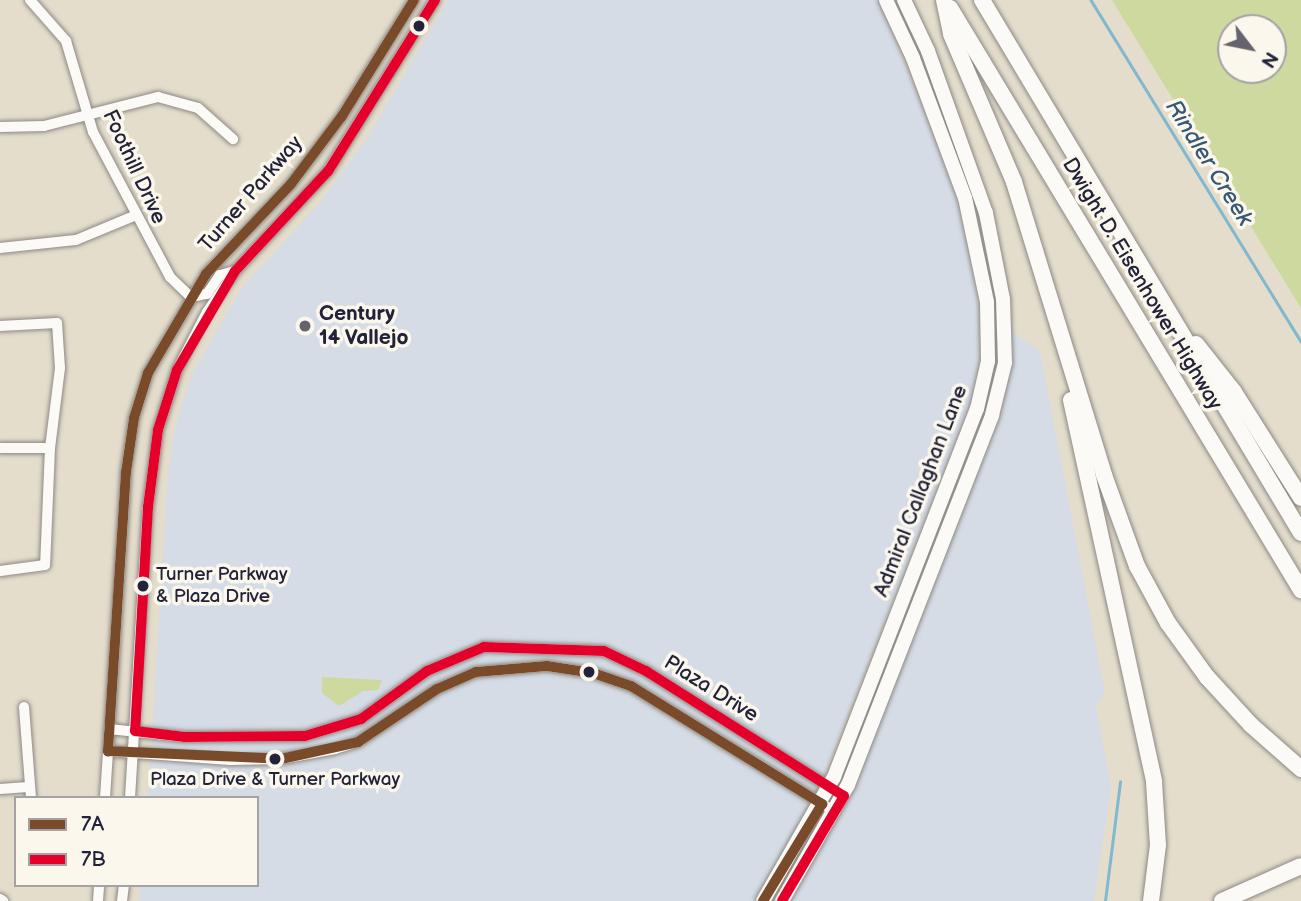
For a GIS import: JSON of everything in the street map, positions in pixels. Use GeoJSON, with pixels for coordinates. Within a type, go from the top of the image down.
{"type":"FeatureCollection","features":[{"type":"Feature","properties":{"kind":"highway"},"geometry":{"type":"LineString","coordinates":[[945,0],[951,34],[1014,182],[1110,494],[1147,585],[1181,642],[1220,693],[1301,769]]}},
{"type":"Feature","properties":{"kind":"highway","name":"Dwight D. Eisenhower Highway"},"geometry":{"type":"LineString","coordinates":[[945,0],[1301,590]]}},
{"type":"Feature","properties":{"kind":"highway","name":"Dwight D. Eisenhower Highway"},"geometry":{"type":"LineString","coordinates":[[982,0],[1301,533]]}},
{"type":"Feature","properties":{"kind":"highway"},"geometry":{"type":"LineString","coordinates":[[1052,308],[1154,782],[1158,845],[1151,901]]}},
{"type":"Feature","properties":{"kind":"highway"},"geometry":{"type":"LineString","coordinates":[[1176,322],[1234,392],[1301,498]]}},
{"type":"Feature","properties":{"kind":"highway"},"geometry":{"type":"LineString","coordinates":[[1222,901],[1301,866]]}},
{"type":"Feature","properties":{"kind":"main road","name":"Admiral Callaghan Lane"},"geometry":{"type":"LineString","coordinates":[[763,901],[830,787],[976,410],[990,346],[987,302],[965,198],[913,58],[886,0]]}},
{"type":"Feature","properties":{"kind":"main road","name":"Admiral Callaghan Lane"},"geometry":{"type":"LineString","coordinates":[[782,901],[844,796],[992,415],[1006,347],[1002,290],[981,193],[904,0]]}},
{"type":"Feature","properties":{"kind":"street","name":"Foothill Drive"},"geometry":{"type":"LineString","coordinates":[[30,0],[66,41],[87,114],[134,216],[166,272],[191,297]]}},
{"type":"Feature","properties":{"kind":"street","name":"Turner Parkway"},"geometry":{"type":"LineString","coordinates":[[105,796],[120,548],[134,418],[148,373],[191,297],[236,238],[291,184],[342,116],[414,0]]}},
{"type":"Feature","properties":{"kind":"street","name":"Turner Parkway"},"geometry":{"type":"LineString","coordinates":[[130,796],[148,507],[158,430],[191,338],[235,271],[328,171],[435,0]]}},
{"type":"Feature","properties":{"kind":"street"},"geometry":{"type":"LineString","coordinates":[[0,127],[44,126],[137,100],[170,99],[198,108],[233,139]]}},
{"type":"Feature","properties":{"kind":"street"},"geometry":{"type":"LineString","coordinates":[[0,248],[76,240],[134,216]]}},
{"type":"Feature","properties":{"kind":"street"},"geometry":{"type":"LineString","coordinates":[[191,297],[207,295],[220,275],[235,271]]}},
{"type":"Feature","properties":{"kind":"street"},"geometry":{"type":"LineString","coordinates":[[0,326],[57,323],[60,368],[50,449],[45,565],[0,571]]}},
{"type":"Feature","properties":{"kind":"street"},"geometry":{"type":"LineString","coordinates":[[0,448],[50,449]]}},
{"type":"Feature","properties":{"kind":"street","name":"Plaza Drive"},"geometry":{"type":"LineString","coordinates":[[109,729],[185,737],[305,736],[360,719],[427,671],[484,647],[604,651],[646,671],[844,796]]}},
{"type":"Feature","properties":{"kind":"street","name":"Plaza Drive"},"geometry":{"type":"LineString","coordinates":[[108,751],[281,759],[335,749],[358,742],[437,689],[476,671],[547,666],[631,686],[835,812]]}},
{"type":"Feature","properties":{"kind":"street"},"geometry":{"type":"LineString","coordinates":[[0,789],[30,793],[24,707]]}},
{"type":"Feature","properties":{"kind":"shaded area"},"geometry":{"type":"Polygon","coordinates":[[[448,0],[879,0],[960,200],[981,302],[983,360],[971,407],[814,800],[754,901],[139,901],[140,887],[259,887],[259,796],[148,796],[168,475],[175,427],[191,376],[243,286],[318,205],[366,140],[448,0]]]}},
{"type":"Feature","properties":{"kind":"shaded area"},"geometry":{"type":"Polygon","coordinates":[[[1009,330],[1040,351],[1105,693],[1096,706],[1111,787],[1094,901],[784,901],[843,805],[998,402],[1009,330]]]}},
{"type":"Feature","properties":{"kind":"green space"},"geometry":{"type":"Polygon","coordinates":[[[1112,0],[1301,0],[1301,308],[1112,0]]]}},
{"type":"Feature","properties":{"kind":"green space"},"geometry":{"type":"Polygon","coordinates":[[[322,677],[382,680],[378,690],[363,691],[339,706],[322,693],[322,677]]]}},
{"type":"Feature","properties":{"kind":"waterway","name":"Rindler Creek"},"geometry":{"type":"LineString","coordinates":[[1091,0],[1301,342]]}},
{"type":"Feature","properties":{"kind":"waterway","name":"Rindler Creek"},"geometry":{"type":"LineString","coordinates":[[1105,901],[1120,782]]}},
{"type":"Feature","properties":{"kind":"transit line","name":"7A"},"geometry":{"type":"LineString","coordinates":[[414,0],[342,116],[291,184],[206,274],[148,373],[134,418],[126,472],[108,751],[281,759],[358,742],[437,689],[476,672],[547,666],[593,673],[631,686],[822,804],[763,901]]}},
{"type":"Feature","properties":{"kind":"transit line","name":"7B"},"geometry":{"type":"LineString","coordinates":[[435,0],[328,171],[235,271],[177,370],[158,430],[148,507],[135,731],[185,737],[305,736],[361,719],[427,671],[484,647],[604,651],[646,671],[844,796],[782,901]]}},
{"type":"Feature","properties":{"kind":"place","name":"Century 14 Vallejo"},"geometry":{"type":"Point","coordinates":[305,326]}},
{"type":"Feature","properties":{"kind":"place","name":"Turner Parkway & Plaza Drive"},"geometry":{"type":"Point","coordinates":[143,586]}},
{"type":"Feature","properties":{"kind":"place","name":"Plaza Drive & Turner Parkway"},"geometry":{"type":"Point","coordinates":[275,759]}}]}
